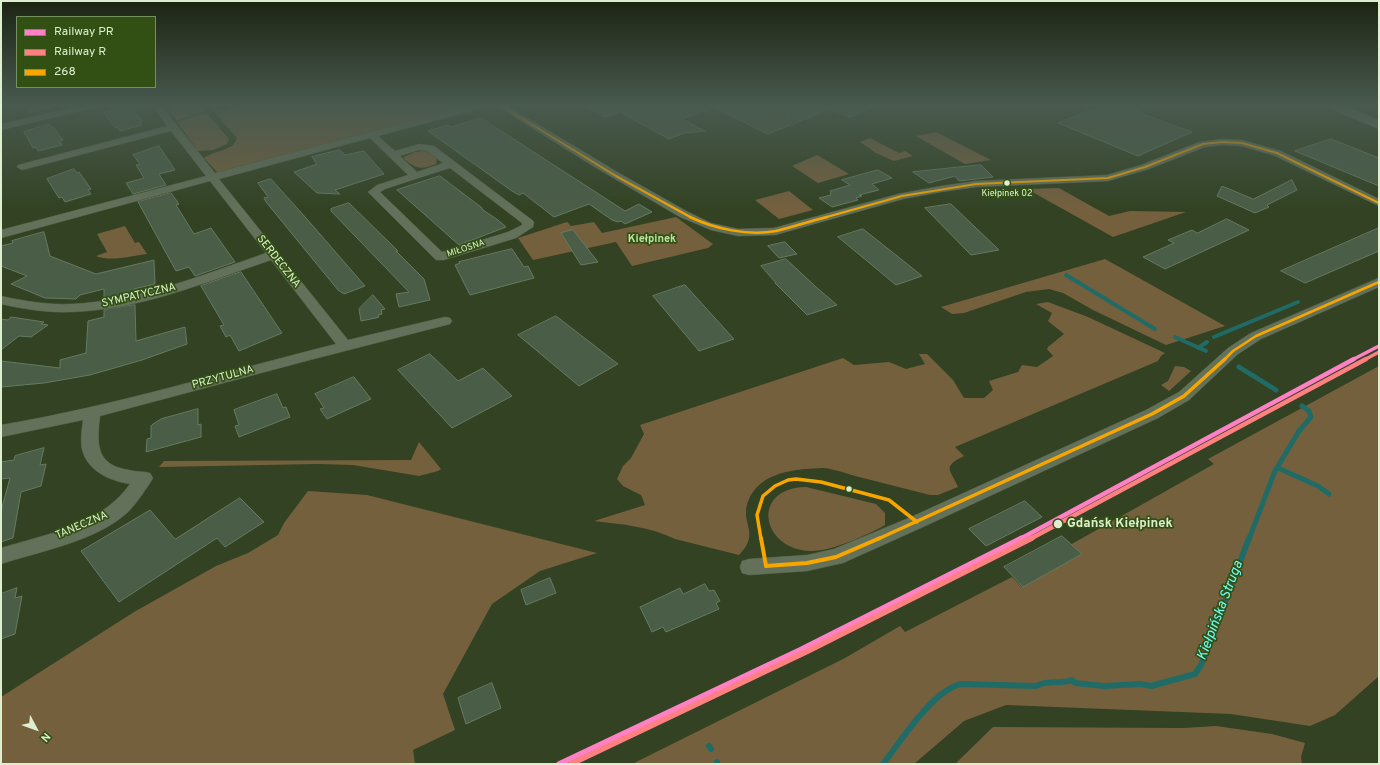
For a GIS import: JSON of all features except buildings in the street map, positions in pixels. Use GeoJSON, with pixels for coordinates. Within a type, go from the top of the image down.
{"type":"FeatureCollection","features":[{"type":"Feature","properties":{"kind":"street"},"geometry":{"type":"LineString","coordinates":[[22,166],[121,141]]}},
{"type":"Feature","properties":{"kind":"street"},"geometry":{"type":"LineString","coordinates":[[184,141],[212,178]]}},
{"type":"Feature","properties":{"kind":"street"},"geometry":{"type":"LineString","coordinates":[[1,234],[351,141]]}},
{"type":"Feature","properties":{"kind":"street"},"geometry":{"type":"LineString","coordinates":[[378,141],[415,176]]}},
{"type":"Feature","properties":{"kind":"street"},"geometry":{"type":"LineString","coordinates":[[559,141],[652,197],[706,225],[735,232],[759,233],[775,231],[902,196],[941,189],[976,184],[1108,178],[1145,168],[1203,144],[1222,142],[1242,143],[1277,153],[1379,203]]}},
{"type":"Feature","properties":{"kind":"street","name":"MIŁOSNA"},"geometry":{"type":"LineString","coordinates":[[392,155],[419,147],[427,147],[451,164],[528,222],[526,227],[517,233],[440,258],[373,192],[380,187],[451,164]]}},
{"type":"Feature","properties":{"kind":"street","name":"SERDECZNA"},"geometry":{"type":"LineString","coordinates":[[212,178],[345,346]]}},
{"type":"Feature","properties":{"kind":"street","name":"SYMPATYCZNA"},"geometry":{"type":"LineString","coordinates":[[1,300],[19,305],[54,308],[98,306],[163,292],[273,255]]}},
{"type":"Feature","properties":{"kind":"street"},"geometry":{"type":"LineString","coordinates":[[758,567],[807,562],[836,557],[917,522],[1152,414],[1184,396],[1233,351],[1256,336],[1379,282]]}},
{"type":"Feature","properties":{"kind":"street","name":"PRZYTULNA"},"geometry":{"type":"LineString","coordinates":[[1,431],[92,414],[345,346],[445,321]]}},
{"type":"Feature","properties":{"kind":"street","name":"TANECZNA"},"geometry":{"type":"LineString","coordinates":[[1,556],[68,534],[104,519],[120,509],[144,478],[125,476],[100,466],[90,449],[92,414]]}},
{"type":"Feature","properties":{"kind":"shaded area"},"geometry":{"type":"Polygon","coordinates":[[[191,141],[228,141],[227,144],[213,150],[198,151],[191,141]]]}},
{"type":"Feature","properties":{"kind":"shaded area"},"geometry":{"type":"Polygon","coordinates":[[[236,141],[339,141],[219,173],[204,158],[232,146],[236,141]]]}},
{"type":"Feature","properties":{"kind":"shaded area"},"geometry":{"type":"Polygon","coordinates":[[[875,141],[899,153],[905,151],[913,156],[894,161],[876,153],[860,142],[875,141]]]}},
{"type":"Feature","properties":{"kind":"shaded area"},"geometry":{"type":"Polygon","coordinates":[[[924,141],[953,141],[991,160],[965,164],[924,141]]]}},
{"type":"Feature","properties":{"kind":"shaded area"},"geometry":{"type":"Polygon","coordinates":[[[415,152],[428,152],[437,159],[436,164],[419,168],[415,167],[404,159],[404,157],[415,152]]]}},
{"type":"Feature","properties":{"kind":"shaded area"},"geometry":{"type":"Polygon","coordinates":[[[817,155],[849,174],[818,183],[792,166],[817,155]]]}},
{"type":"Feature","properties":{"kind":"shaded area"},"geometry":{"type":"Polygon","coordinates":[[[1059,188],[1109,216],[1130,211],[1186,212],[1113,237],[1027,189],[1059,188]]]}},
{"type":"Feature","properties":{"kind":"shaded area"},"geometry":{"type":"Polygon","coordinates":[[[789,191],[813,210],[779,219],[755,200],[789,191]]]}},
{"type":"Feature","properties":{"kind":"shaded area"},"geometry":{"type":"Polygon","coordinates":[[[676,217],[713,244],[708,248],[632,266],[616,242],[533,260],[518,238],[567,222],[571,226],[594,222],[602,233],[676,217]]]}},
{"type":"Feature","properties":{"kind":"shaded area"},"geometry":{"type":"Polygon","coordinates":[[[125,226],[135,243],[139,242],[147,254],[114,259],[96,256],[107,252],[97,234],[125,226]]]}},
{"type":"Feature","properties":{"kind":"shaded area"},"geometry":{"type":"Polygon","coordinates":[[[1105,259],[1225,326],[1166,345],[1093,310],[1063,293],[1049,289],[1026,292],[964,313],[952,314],[941,307],[1105,259]]]}},
{"type":"Feature","properties":{"kind":"shaded area"},"geometry":{"type":"Polygon","coordinates":[[[1048,302],[1088,317],[1165,353],[1158,361],[955,447],[964,456],[952,463],[950,466],[951,473],[958,487],[938,495],[930,495],[836,470],[823,468],[788,471],[772,476],[753,491],[749,499],[746,507],[746,515],[749,540],[746,547],[739,555],[675,539],[646,529],[594,521],[645,505],[641,495],[623,486],[617,479],[623,466],[631,458],[644,434],[640,425],[843,358],[854,365],[889,362],[906,369],[925,364],[919,354],[927,354],[953,380],[964,398],[984,398],[993,390],[989,381],[1018,372],[1022,365],[1037,367],[1053,356],[1047,349],[1048,347],[1064,334],[1048,321],[1052,313],[1036,304],[1048,302]]]}},
{"type":"Feature","properties":{"kind":"shaded area"},"geometry":{"type":"Polygon","coordinates":[[[1175,366],[1184,367],[1191,371],[1169,391],[1161,385],[1168,381],[1175,366]]]}},
{"type":"Feature","properties":{"kind":"shaded area"},"geometry":{"type":"Polygon","coordinates":[[[1379,366],[1379,676],[1335,715],[1310,726],[1231,714],[1006,705],[964,721],[914,764],[632,764],[845,658],[900,626],[905,632],[1012,577],[1022,587],[1080,555],[1070,545],[1214,464],[1208,459],[1379,366]]]}},
{"type":"Feature","properties":{"kind":"shaded area"},"geometry":{"type":"Polygon","coordinates":[[[419,442],[441,469],[419,476],[353,465],[317,464],[159,467],[164,461],[411,460],[419,442]]]}},
{"type":"Feature","properties":{"kind":"shaded area"},"geometry":{"type":"Polygon","coordinates":[[[806,487],[876,504],[885,513],[885,525],[859,538],[828,549],[810,551],[793,548],[781,540],[772,530],[769,519],[770,507],[776,497],[788,490],[806,487]]]}},
{"type":"Feature","properties":{"kind":"shaded area"},"geometry":{"type":"Polygon","coordinates":[[[308,491],[367,495],[597,553],[540,571],[492,604],[443,694],[455,730],[413,750],[415,764],[1,764],[1,697],[134,612],[216,566],[248,553],[278,535],[284,523],[308,491]]]}},
{"type":"Feature","properties":{"kind":"shaded area"},"geometry":{"type":"Polygon","coordinates":[[[1216,726],[1272,734],[1305,743],[1301,757],[1302,764],[955,764],[993,727],[1184,728],[1216,726]]]}},
{"type":"Feature","properties":{"kind":"waterway"},"geometry":{"type":"LineString","coordinates":[[1066,275],[1155,329]]}},
{"type":"Feature","properties":{"kind":"waterway"},"geometry":{"type":"LineString","coordinates":[[1214,337],[1298,302]]}},
{"type":"Feature","properties":{"kind":"waterway"},"geometry":{"type":"LineString","coordinates":[[1175,337],[1199,348]]}},
{"type":"Feature","properties":{"kind":"waterway"},"geometry":{"type":"LineString","coordinates":[[1199,348],[1207,342]]}},
{"type":"Feature","properties":{"kind":"waterway"},"geometry":{"type":"LineString","coordinates":[[1199,348],[1206,351]]}},
{"type":"Feature","properties":{"kind":"waterway"},"geometry":{"type":"LineString","coordinates":[[1239,367],[1276,390]]}},
{"type":"Feature","properties":{"kind":"waterway","name":"Kiełpińska Struga"},"geometry":{"type":"LineString","coordinates":[[1249,539],[1275,471],[1299,431],[1311,417],[1309,411],[1302,406]]}},
{"type":"Feature","properties":{"kind":"waterway"},"geometry":{"type":"LineString","coordinates":[[1278,468],[1318,486],[1329,494]]}},
{"type":"Feature","properties":{"kind":"waterway","name":"Kiełpińska Struga"},"geometry":{"type":"LineString","coordinates":[[883,764],[908,730],[929,706],[950,688],[961,684],[1036,686],[1045,683],[1072,680],[1075,683],[1104,686],[1141,684],[1151,686],[1195,674],[1201,665],[1249,538]]}},
{"type":"Feature","properties":{"kind":"rail line","name":"PR"},"geometry":{"type":"LineString","coordinates":[[559,764],[922,590],[1041,528],[1294,390],[1379,346]]}},
{"type":"Feature","properties":{"kind":"rail line","name":"R"},"geometry":{"type":"LineString","coordinates":[[571,764],[808,651],[984,563],[1084,511],[1294,396],[1379,352]]}},
{"type":"Feature","properties":{"kind":"transit line","name":"268"},"geometry":{"type":"LineString","coordinates":[[558,141],[616,176],[684,214],[707,225],[738,232],[775,231],[902,196],[941,189],[976,184],[1108,178],[1145,167],[1203,144],[1222,142],[1242,143],[1277,153],[1379,203]]}},
{"type":"Feature","properties":{"kind":"transit line","name":"268"},"geometry":{"type":"LineString","coordinates":[[766,566],[807,563],[836,557],[917,522],[1152,414],[1184,396],[1233,351],[1256,336],[1379,282]]}},
{"type":"Feature","properties":{"kind":"transit line","name":"268"},"geometry":{"type":"LineString","coordinates":[[766,566],[757,515],[763,496],[775,486],[788,480],[796,479],[821,482],[889,500],[917,522]]}},
{"type":"Feature","properties":{"kind":"place","name":"Kiełpinek 02"},"geometry":{"type":"Point","coordinates":[1007,183]}},
{"type":"Feature","properties":{"kind":"place","name":"Gdańsk Kiełpinek"},"geometry":{"type":"Point","coordinates":[1058,524]}},
{"type":"Feature","properties":{"kind":"district","name":"Kiełpinek"},"geometry":{"type":"Point","coordinates":[652,240]}}]}
